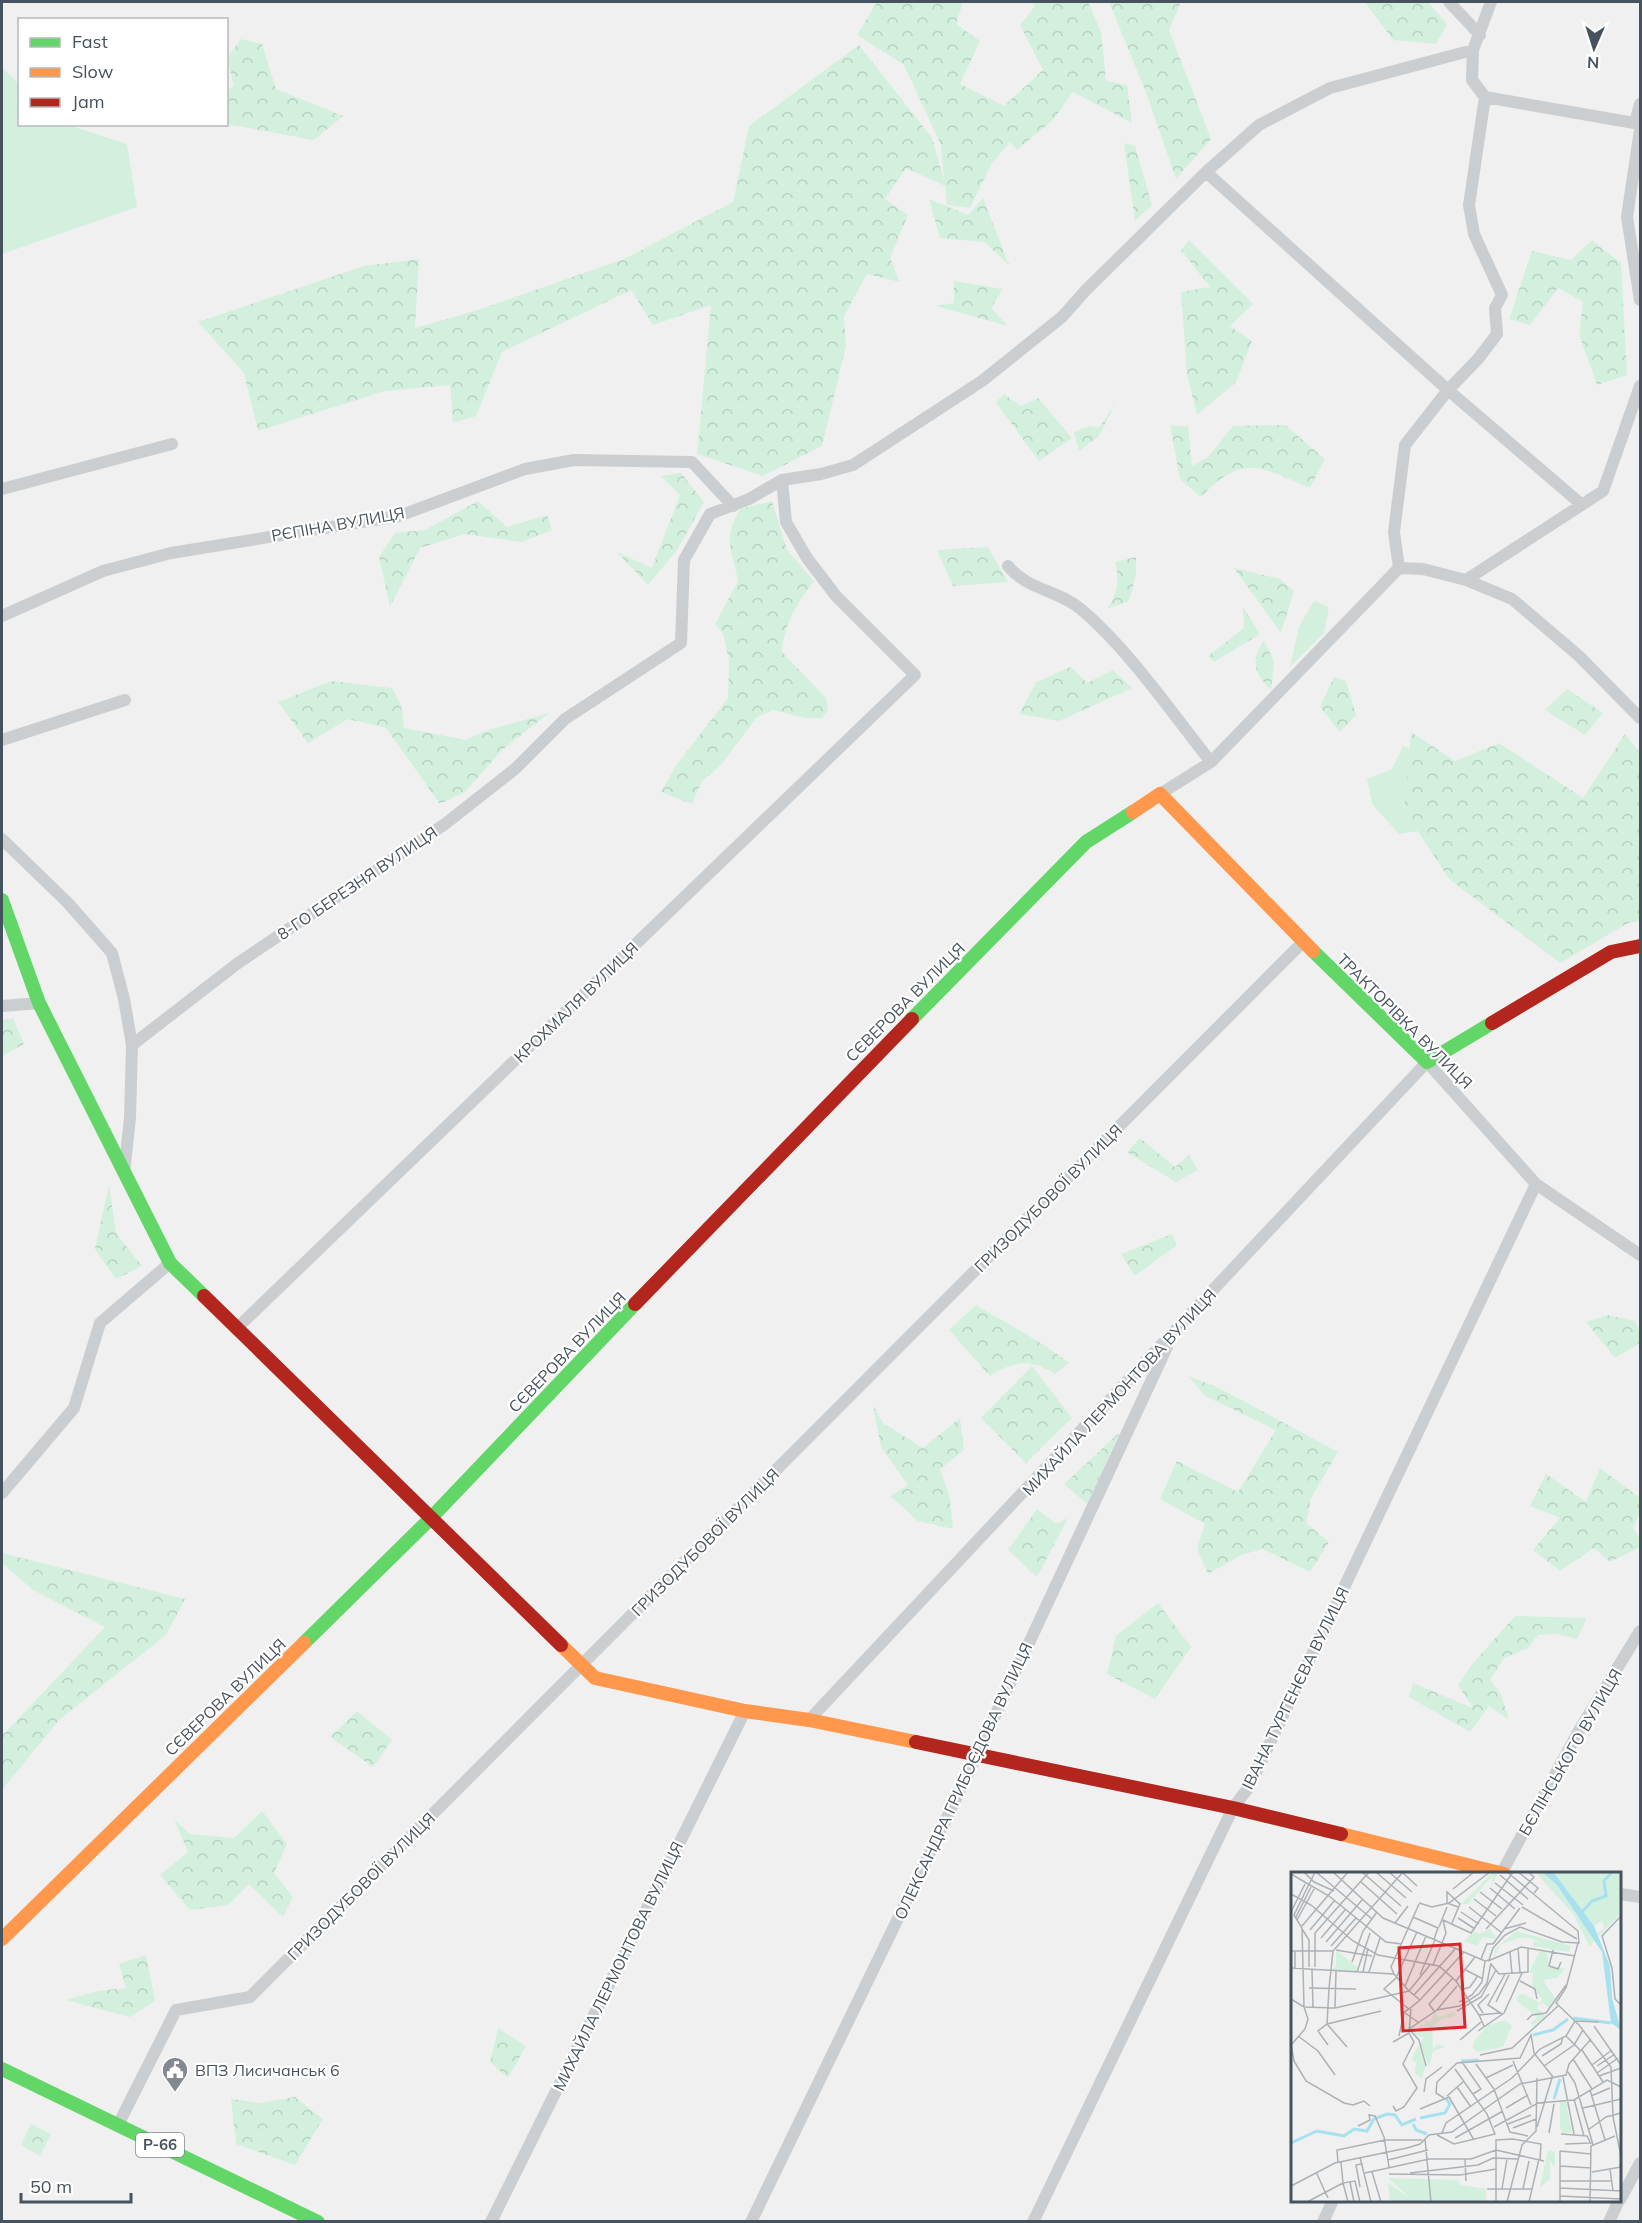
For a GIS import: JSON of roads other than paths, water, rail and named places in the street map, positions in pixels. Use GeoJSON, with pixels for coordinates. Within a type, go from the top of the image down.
{"type":"FeatureCollection","features":[{"type":"Feature","properties":{"kind":"main road","name":"ТРАКТОРІВКА ВУЛИЦЯ"},"geometry":{"type":"LineString","coordinates":[[1160,794],[1303,942],[1427,1062]]}},
{"type":"Feature","properties":{"kind":"main road","name":"СЄВЕРОВА ВУЛИЦЯ"},"geometry":{"type":"LineString","coordinates":[[2,1939],[430,1519],[756,1177],[1086,842],[1160,794]]}},
{"type":"Feature","properties":{"kind":"main road"},"geometry":{"type":"LineString","coordinates":[[2,900],[39,1003],[170,1263],[595,1678],[746,1711],[809,1720],[1233,1808],[1498,1872]]}},
{"type":"Feature","properties":{"kind":"main road"},"geometry":{"type":"LineString","coordinates":[[1427,1062],[1611,952],[1641,946]]}},
{"type":"Feature","properties":{"kind":"main road","name":"Р-66"},"geometry":{"type":"LineString","coordinates":[[2,2068],[318,2222]]}},
{"type":"Feature","properties":{"kind":"street"},"geometry":{"type":"LineString","coordinates":[[1449,2],[1480,35]]}},
{"type":"Feature","properties":{"kind":"street"},"geometry":{"type":"LineString","coordinates":[[1491,2],[1473,50],[1472,80],[1485,97],[1639,126]]}},
{"type":"Feature","properties":{"kind":"street"},"geometry":{"type":"LineString","coordinates":[[733,506],[782,480],[821,474],[853,465],[982,381],[1062,317],[1086,290],[1206,172],[1259,125],[1330,88],[1473,50]]}},
{"type":"Feature","properties":{"kind":"street"},"geometry":{"type":"LineString","coordinates":[[1399,568],[1394,532],[1405,445],[1448,390],[1478,359],[1497,334],[1495,308],[1502,295],[1473,234],[1469,205],[1485,97]]}},
{"type":"Feature","properties":{"kind":"street"},"geometry":{"type":"LineString","coordinates":[[1641,104],[1627,217],[1641,300]]}},
{"type":"Feature","properties":{"kind":"street"},"geometry":{"type":"LineString","coordinates":[[1206,172],[1448,390],[1581,504]]}},
{"type":"Feature","properties":{"kind":"street"},"geometry":{"type":"LineString","coordinates":[[1466,580],[1603,491],[1641,386]]}},
{"type":"Feature","properties":{"kind":"street"},"geometry":{"type":"LineString","coordinates":[[2,489],[172,444]]}},
{"type":"Feature","properties":{"kind":"street","name":"РЄПІНА ВУЛИЦЯ"},"geometry":{"type":"LineString","coordinates":[[2,616],[104,571],[171,552],[399,516],[525,469],[574,460],[692,462],[733,506]]}},
{"type":"Feature","properties":{"kind":"street","name":"КРОХМАЛЯ ВУЛИЦЯ"},"geometry":{"type":"LineString","coordinates":[[236,1329],[915,675],[836,596],[807,558],[786,522],[782,480]]}},
{"type":"Feature","properties":{"kind":"street","name":"8-ГО БЕРЕЗНЯ ВУЛИЦЯ"},"geometry":{"type":"LineString","coordinates":[[132,1045],[238,963],[445,824],[516,769],[565,719],[681,643],[684,560],[710,514],[733,506]]}},
{"type":"Feature","properties":{"kind":"street"},"geometry":{"type":"LineString","coordinates":[[1008,566],[1018,579],[1081,609],[1139,670],[1211,762]]}},
{"type":"Feature","properties":{"kind":"street"},"geometry":{"type":"LineString","coordinates":[[1160,794],[1211,762],[1399,568],[1423,569],[1466,580],[1512,599],[1579,656],[1641,718]]}},
{"type":"Feature","properties":{"kind":"street"},"geometry":{"type":"LineString","coordinates":[[2,740],[125,700]]}},
{"type":"Feature","properties":{"kind":"street"},"geometry":{"type":"LineString","coordinates":[[2,839],[68,903],[112,953],[124,999],[132,1045],[130,1118],[124,1173]]}},
{"type":"Feature","properties":{"kind":"street","name":"ГРИЗОДУБОВОЇ ВУЛИЦЯ"},"geometry":{"type":"LineString","coordinates":[[118,2125],[176,2010],[250,1997],[1303,942]]}},
{"type":"Feature","properties":{"kind":"street"},"geometry":{"type":"LineString","coordinates":[[2,1006],[39,1003]]}},
{"type":"Feature","properties":{"kind":"street","name":"ТРАКТОРІВКА ВУЛИЦЯ"},"geometry":{"type":"LineString","coordinates":[[1427,1062],[1536,1184],[1641,1255]]}},
{"type":"Feature","properties":{"kind":"street","name":"МИХАЙЛА ЛЕРМОНТОВА ВУЛИЦЯ"},"geometry":{"type":"LineString","coordinates":[[809,1720],[1427,1062]]}},
{"type":"Feature","properties":{"kind":"street","name":"ІВАНА ТУРГЕНЄВА ВУЛИЦЯ"},"geometry":{"type":"LineString","coordinates":[[1033,2222],[1233,1808],[1250,1787],[1536,1184]]}},
{"type":"Feature","properties":{"kind":"street"},"geometry":{"type":"LineString","coordinates":[[2,1493],[74,1408],[100,1323],[170,1263]]}},
{"type":"Feature","properties":{"kind":"street","name":"ОЛЕКСАНДРА ГРИБОЄДОВА ВУЛИЦЯ"},"geometry":{"type":"LineString","coordinates":[[751,2222],[977,1754],[1171,1337]]}},
{"type":"Feature","properties":{"kind":"street","name":"БЄЛІНСЬКОГО ВУЛИЦЯ"},"geometry":{"type":"LineString","coordinates":[[1503,1872],[1577,1734],[1641,1631]]}},
{"type":"Feature","properties":{"kind":"street","name":"МИХАЙЛА ЛЕРМОНТОВА ВУЛИЦЯ"},"geometry":{"type":"LineString","coordinates":[[492,2222],[746,1711]]}},
{"type":"Feature","properties":{"kind":"street"},"geometry":{"type":"LineString","coordinates":[[1621,1894],[1641,1897]]}},
{"type":"Feature","properties":{"kind":"street"},"geometry":{"type":"LineString","coordinates":[[1621,2197],[1641,2163]]}},
{"type":"Feature","properties":{"kind":"street"},"geometry":{"type":"LineString","coordinates":[[1323,2222],[1333,2202]]}},
{"type":"Feature","properties":{"kind":"street"},"geometry":{"type":"LineString","coordinates":[[1609,2222],[1618,2202]]}},
{"type":"Feature","properties":{"kind":"place","name":"ВПЗ Лисичанськ 6"},"geometry":{"type":"Point","coordinates":[175,2093]}}]}
